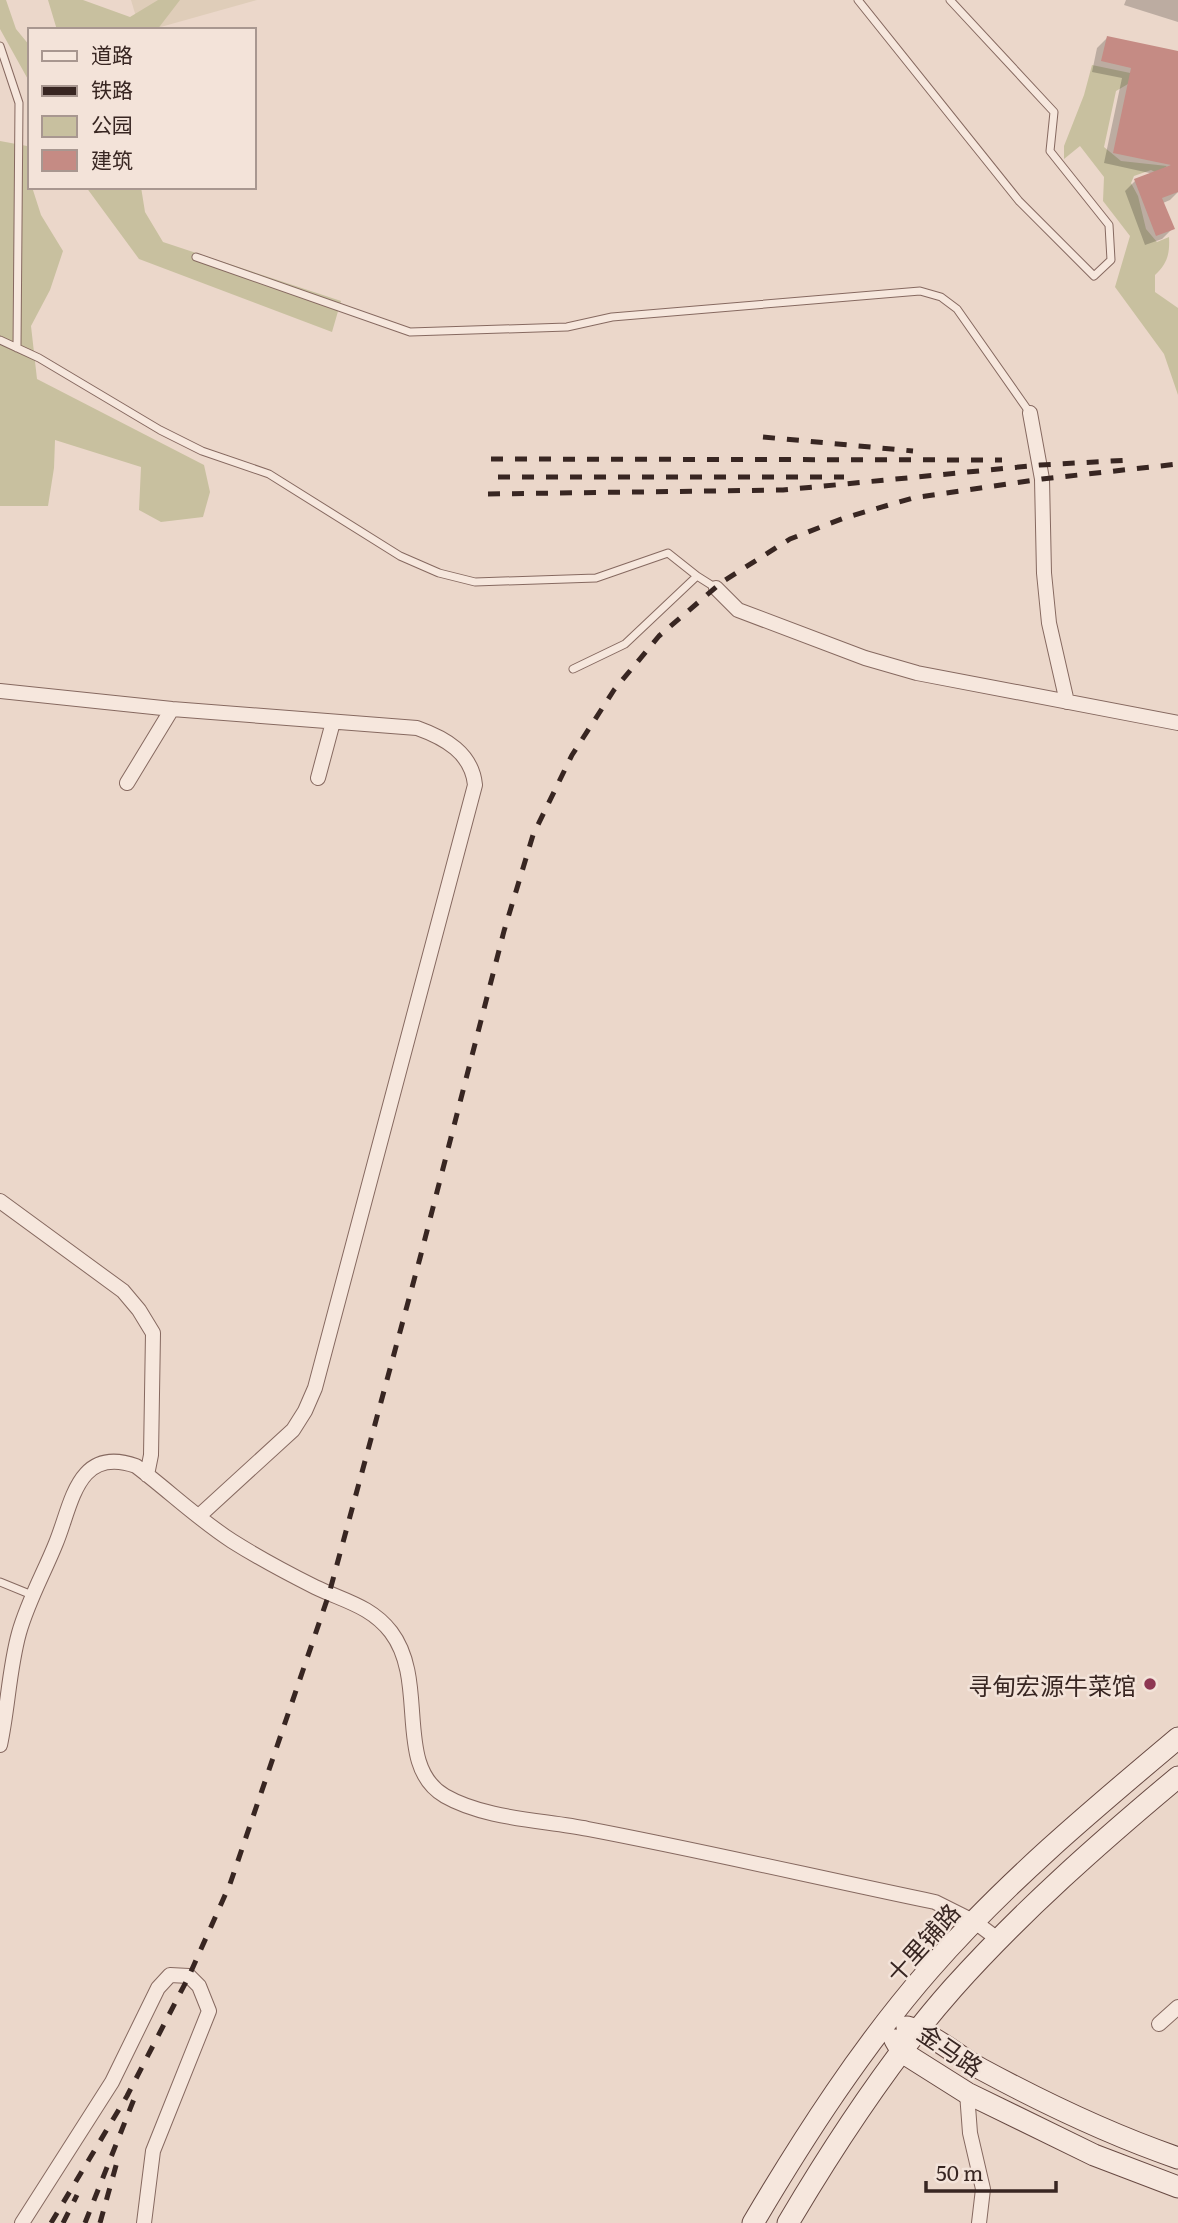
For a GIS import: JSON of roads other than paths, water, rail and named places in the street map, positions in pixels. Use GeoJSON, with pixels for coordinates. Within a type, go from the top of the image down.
{"type":"FeatureCollection","features":[{"type":"Feature","properties":{"kind":"main road","name":"十里铺路"},"geometry":{"type":"LineString","coordinates":[[753,2223],[823,2112],[886,2022],[930,1969],[1048,1849],[1178,1738]]}},
{"type":"Feature","properties":{"kind":"main road"},"geometry":{"type":"LineString","coordinates":[[788,2223],[840,2140],[902,2052],[952,1989],[1068,1871],[1178,1777]]}},
{"type":"Feature","properties":{"kind":"main road","name":"金马路"},"geometry":{"type":"LineString","coordinates":[[886,2022],[919,2030],[980,2069],[1105,2130],[1178,2158]]}},
{"type":"Feature","properties":{"kind":"main road","name":"金马路"},"geometry":{"type":"LineString","coordinates":[[886,2022],[902,2052],[967,2093],[1094,2155],[1178,2187]]}},
{"type":"Feature","properties":{"kind":"street"},"geometry":{"type":"LineString","coordinates":[[1030,413],[1042,479],[1044,573],[1049,623],[1067,702]]}},
{"type":"Feature","properties":{"kind":"street"},"geometry":{"type":"LineString","coordinates":[[716,588],[738,610],[865,658],[917,673],[1178,723]]}},
{"type":"Feature","properties":{"kind":"street"},"geometry":{"type":"LineString","coordinates":[[0,691],[172,709],[417,728],[440,736],[462,755],[474,770],[475,785],[315,1388],[293,1430],[199,1517]]}},
{"type":"Feature","properties":{"kind":"street"},"geometry":{"type":"LineString","coordinates":[[127,783],[172,709]]}},
{"type":"Feature","properties":{"kind":"street"},"geometry":{"type":"LineString","coordinates":[[318,778],[333,722]]}},
{"type":"Feature","properties":{"kind":"street"},"geometry":{"type":"LineString","coordinates":[[0,1201],[123,1291],[153,1333],[151,1455],[147,1475]]}},
{"type":"Feature","properties":{"kind":"street"},"geometry":{"type":"LineString","coordinates":[[0,1745],[19,1634],[74,1491],[80,1480],[98,1466],[126,1463],[136,1466],[231,1541],[290,1575],[329,1594],[350,1600],[381,1619],[405,1655],[411,1678],[415,1750],[419,1769],[443,1796],[504,1815],[587,1828],[934,1902],[975,1922],[999,1940]]}},
{"type":"Feature","properties":{"kind":"street"},"geometry":{"type":"LineString","coordinates":[[22,2223],[113,2082],[158,1988],[170,1975],[189,1976],[199,1986],[209,2011],[153,2151],[144,2223]]}},
{"type":"Feature","properties":{"kind":"street"},"geometry":{"type":"LineString","coordinates":[[1159,2024],[1178,2007]]}},
{"type":"Feature","properties":{"kind":"street"},"geometry":{"type":"LineString","coordinates":[[967,2093],[970,2133],[983,2189],[979,2223]]}},
{"type":"Feature","properties":{"kind":"lane"},"geometry":{"type":"LineString","coordinates":[[858,0],[1019,201],[1094,276],[1111,260],[1109,225],[1050,151],[1054,112],[950,0]]}},
{"type":"Feature","properties":{"kind":"lane"},"geometry":{"type":"LineString","coordinates":[[0,46],[19,103],[17,348]]}},
{"type":"Feature","properties":{"kind":"lane"},"geometry":{"type":"LineString","coordinates":[[196,257],[410,332],[567,327],[612,317],[920,290],[942,297],[957,309],[1030,413]]}},
{"type":"Feature","properties":{"kind":"lane"},"geometry":{"type":"LineString","coordinates":[[0,340],[39,358],[160,430],[202,451],[269,474],[400,556],[439,573],[475,582],[596,578],[668,553],[716,588]]}},
{"type":"Feature","properties":{"kind":"lane"},"geometry":{"type":"LineString","coordinates":[[573,668],[625,644],[697,576]]}},
{"type":"Feature","properties":{"kind":"lane"},"geometry":{"type":"LineString","coordinates":[[0,1581],[32,1595]]}},
{"type":"Feature","properties":{"kind":"railway"},"geometry":{"type":"LineString","coordinates":[[763,437],[913,451]]}},
{"type":"Feature","properties":{"kind":"railway"},"geometry":{"type":"LineString","coordinates":[[491,459],[1002,460]]}},
{"type":"Feature","properties":{"kind":"railway"},"geometry":{"type":"LineString","coordinates":[[488,494],[783,490],[1040,465],[1130,460]]}},
{"type":"Feature","properties":{"kind":"railway"},"geometry":{"type":"LineString","coordinates":[[51,2223],[127,2096],[189,1976],[230,1884],[329,1594],[420,1258],[504,931],[533,835],[572,755],[614,690],[659,636],[722,582],[790,539],[844,518],[913,498],[1042,479],[1178,464]]}},
{"type":"Feature","properties":{"kind":"railway"},"geometry":{"type":"LineString","coordinates":[[498,477],[844,477]]}},
{"type":"Feature","properties":{"kind":"railway"},"geometry":{"type":"LineString","coordinates":[[85,2223],[134,2099]]}},
{"type":"Feature","properties":{"kind":"railway"},"geometry":{"type":"LineString","coordinates":[[100,2223],[117,2162]]}},
{"type":"Feature","properties":{"kind":"railway"},"geometry":{"type":"LineString","coordinates":[[63,2223],[77,2195]]}},
{"type":"Feature","properties":{"kind":"place","name":"寻甸宏源牛菜馆"},"geometry":{"type":"Point","coordinates":[1150,1684]}}]}
